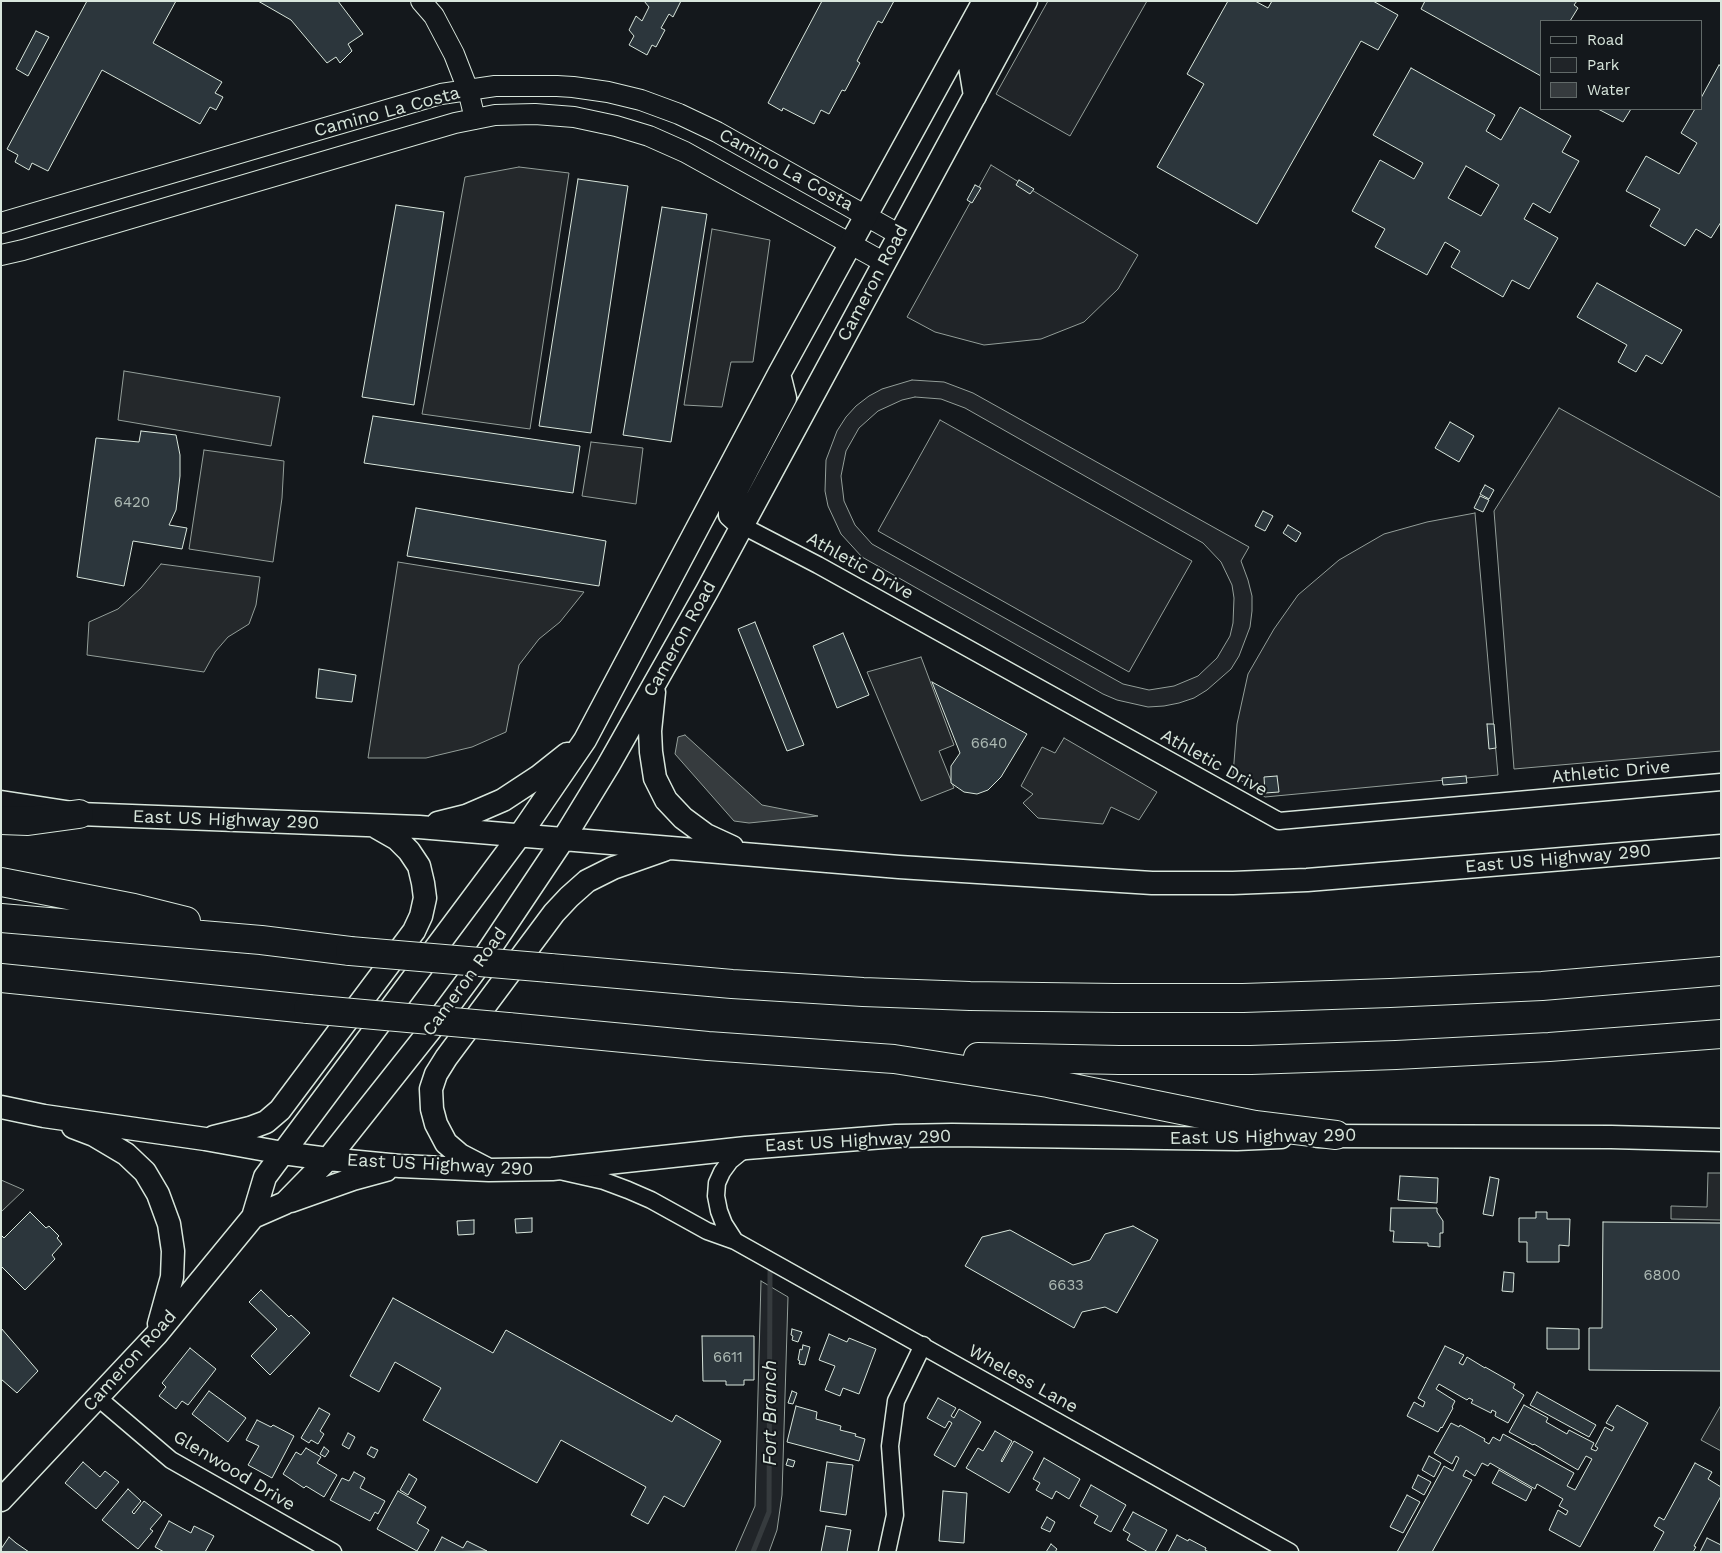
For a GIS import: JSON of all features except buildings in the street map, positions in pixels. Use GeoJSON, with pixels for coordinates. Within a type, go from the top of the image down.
{"type":"FeatureCollection","features":[{"type":"Feature","properties":{"kind":"highway"},"geometry":{"type":"LineString","coordinates":[[1,820],[28,821],[78,814]]}},
{"type":"Feature","properties":{"kind":"highway"},"geometry":{"type":"LineString","coordinates":[[1,882],[134,908],[260,940]]}},
{"type":"Feature","properties":{"kind":"highway"},"geometry":{"type":"LineString","coordinates":[[1,918],[732,984],[854,992],[970,996],[1243,998],[1400,993],[1542,986],[1721,971]]}},
{"type":"Feature","properties":{"kind":"highway"},"geometry":{"type":"LineString","coordinates":[[1,978],[708,1046],[894,1059],[1048,1083],[1255,1125],[1336,1135]]}},
{"type":"Feature","properties":{"kind":"highway"},"geometry":{"type":"LineString","coordinates":[[894,1059],[980,1057],[1251,1060],[1549,1047],[1721,1034]]}},
{"type":"Feature","properties":{"kind":"main road","name":"Cameron Road"},"geometry":{"type":"LineString","coordinates":[[1,1500],[156,1335],[253,1217],[265,1177],[520,835],[586,740],[779,374],[984,1]]}},
{"type":"Feature","properties":{"kind":"main road"},"geometry":{"type":"LineString","coordinates":[[975,96],[970,66],[1003,1]]}},
{"type":"Feature","properties":{"kind":"main road","name":"Cameron Road"},"geometry":{"type":"LineString","coordinates":[[253,1217],[285,1204],[328,1159],[439,1019],[479,965],[564,838],[656,684],[1026,1]]}},
{"type":"Feature","properties":{"kind":"main road"},"geometry":{"type":"LineString","coordinates":[[741,525],[730,515],[730,508],[734,495],[785,398],[779,374]]}},
{"type":"Feature","properties":{"kind":"main road"},"geometry":{"type":"LineString","coordinates":[[656,684],[650,730],[651,752],[655,778],[666,800],[683,818],[706,835],[748,854]]}},
{"type":"Feature","properties":{"kind":"main road"},"geometry":{"type":"LineString","coordinates":[[419,828],[466,816],[503,800],[538,777],[586,740]]}},
{"type":"Feature","properties":{"kind":"main road","name":"East US Highway 290"},"geometry":{"type":"LineString","coordinates":[[1,802],[78,814],[419,828],[1057,878],[1152,883],[1233,883],[1307,880],[1721,846]]}},
{"type":"Feature","properties":{"kind":"main road"},"geometry":{"type":"LineString","coordinates":[[205,1139],[266,1122],[280,1110],[414,931],[421,916],[425,898],[419,866],[409,851],[397,839],[375,826]]}},
{"type":"Feature","properties":{"kind":"main road"},"geometry":{"type":"LineString","coordinates":[[489,1170],[460,1155],[446,1142],[436,1124],[432,1109],[431,1090],[436,1074],[554,913],[569,897],[587,881],[613,868],[672,848]]}},
{"type":"Feature","properties":{"kind":"main road","name":"East US Highway 290"},"geometry":{"type":"LineString","coordinates":[[1,1107],[44,1116],[328,1159],[400,1166],[489,1170],[552,1169],[829,1140],[913,1136],[1237,1139],[1336,1135],[1612,1137],[1721,1140]]}},
{"type":"Feature","properties":{"kind":"main road"},"geometry":{"type":"LineString","coordinates":[[44,1116],[94,1135],[126,1154],[145,1172],[158,1194],[169,1224],[173,1251],[172,1277],[156,1335]]}},
{"type":"Feature","properties":{"kind":"main road"},"geometry":{"type":"LineString","coordinates":[[285,1204],[353,1179],[400,1166]]}},
{"type":"Feature","properties":{"kind":"street"},"geometry":{"type":"LineString","coordinates":[[422,1],[434,16],[454,54],[468,90],[475,119]]}},
{"type":"Feature","properties":{"kind":"street","name":"Camino La Costa"},"geometry":{"type":"LineString","coordinates":[[1,223],[442,94],[495,86],[573,87],[608,92],[641,100],[679,114],[717,132],[900,235]]}},
{"type":"Feature","properties":{"kind":"street","name":"Camino La Costa"},"geometry":{"type":"LineString","coordinates":[[1,255],[455,123],[495,115],[525,114],[574,117],[616,126],[649,136],[685,152],[885,263]]}},
{"type":"Feature","properties":{"kind":"street","name":"Athletic Drive"},"geometry":{"type":"LineString","coordinates":[[741,525],[818,565],[1279,821],[1721,782]]}},
{"type":"Feature","properties":{"kind":"street"},"geometry":{"type":"LineString","coordinates":[[735,1241],[724,1224],[719,1211],[716,1196],[717,1184],[722,1172],[730,1161],[746,1148]]}},
{"type":"Feature","properties":{"kind":"street","name":"Wheless Lane"},"geometry":{"type":"LineString","coordinates":[[552,1169],[628,1190],[651,1200],[706,1231],[735,1241],[1290,1552]]}},
{"type":"Feature","properties":{"kind":"street"},"geometry":{"type":"LineString","coordinates":[[887,1552],[895,1515],[890,1446],[896,1401],[922,1345]]}},
{"type":"Feature","properties":{"kind":"street","name":"Glenwood Drive"},"geometry":{"type":"LineString","coordinates":[[97,1397],[171,1460],[333,1552]]}},
{"type":"Feature","properties":{"kind":"green space"},"geometry":{"type":"Polygon","coordinates":[[[1048,1],[1147,1],[1070,136],[996,94],[1048,1]]]}},
{"type":"Feature","properties":{"kind":"green space"},"geometry":{"type":"Polygon","coordinates":[[[991,165],[1138,255],[1118,289],[1084,322],[1041,339],[984,345],[935,332],[907,317],[991,165]]]}},
{"type":"Feature","properties":{"kind":"green space"},"geometry":{"type":"Polygon","coordinates":[[[912,380],[944,382],[973,393],[1249,547],[1241,561],[1252,596],[1250,627],[1239,656],[1231,669],[1207,690],[1194,698],[1179,703],[1148,707],[1117,700],[1103,694],[862,557],[841,534],[828,506],[825,491],[826,460],[837,431],[846,417],[856,406],[882,389],[912,380]],[[915,397],[902,400],[878,411],[859,428],[846,451],[841,476],[844,501],[855,525],[872,544],[1123,684],[1149,690],[1174,686],[1198,676],[1217,658],[1230,636],[1233,623],[1234,598],[1232,585],[1221,562],[1203,543],[965,408],[941,399],[915,397]]]}},
{"type":"Feature","properties":{"kind":"green space"},"geometry":{"type":"Polygon","coordinates":[[[940,420],[1192,561],[1129,672],[878,531],[940,420]]]}},
{"type":"Feature","properties":{"kind":"green space"},"geometry":{"type":"Polygon","coordinates":[[[1475,513],[1498,775],[1265,797],[1233,775],[1237,724],[1248,674],[1274,629],[1298,595],[1339,560],[1384,534],[1427,522],[1475,513]]]}},
{"type":"Feature","properties":{"kind":"green space"},"geometry":{"type":"Polygon","coordinates":[[[761,1281],[788,1297],[782,1495],[777,1530],[769,1552],[735,1552],[755,1506],[761,1281]]]}},
{"type":"Feature","properties":{"kind":"shaded area"},"geometry":{"type":"Polygon","coordinates":[[[519,167],[569,173],[530,429],[422,414],[465,177],[519,167]]]}},
{"type":"Feature","properties":{"kind":"shaded area"},"geometry":{"type":"Polygon","coordinates":[[[712,229],[770,240],[753,362],[731,362],[722,407],[684,405],[712,229]]]}},
{"type":"Feature","properties":{"kind":"shaded area"},"geometry":{"type":"Polygon","coordinates":[[[124,371],[280,397],[271,446],[118,420],[124,371]]]}},
{"type":"Feature","properties":{"kind":"shaded area"},"geometry":{"type":"Polygon","coordinates":[[[1559,408],[1721,498],[1721,751],[1514,769],[1494,511],[1559,408]]]}},
{"type":"Feature","properties":{"kind":"shaded area"},"geometry":{"type":"Polygon","coordinates":[[[591,442],[643,448],[636,504],[582,496],[591,442]]]}},
{"type":"Feature","properties":{"kind":"shaded area"},"geometry":{"type":"Polygon","coordinates":[[[204,450],[284,461],[282,498],[273,562],[189,549],[204,450]]]}},
{"type":"Feature","properties":{"kind":"shaded area"},"geometry":{"type":"Polygon","coordinates":[[[398,562],[584,592],[560,622],[539,639],[519,665],[506,732],[472,747],[426,758],[368,758],[398,562]]]}},
{"type":"Feature","properties":{"kind":"shaded area"},"geometry":{"type":"Polygon","coordinates":[[[161,564],[260,577],[256,605],[249,624],[228,637],[215,652],[204,672],[87,655],[89,622],[118,609],[141,588],[161,564]]]}},
{"type":"Feature","properties":{"kind":"shaded area"},"geometry":{"type":"Polygon","coordinates":[[[921,657],[954,745],[939,751],[954,788],[921,801],[867,672],[921,657]]]}},
{"type":"Feature","properties":{"kind":"shaded area"},"geometry":{"type":"Polygon","coordinates":[[[1064,738],[1157,792],[1139,820],[1111,807],[1103,824],[1038,818],[1023,803],[1033,794],[1021,786],[1042,747],[1055,753],[1064,738]]]}},
{"type":"Feature","properties":{"kind":"shaded area"},"geometry":{"type":"Polygon","coordinates":[[[1708,1173],[1721,1173],[1721,1220],[1671,1219],[1671,1206],[1707,1207],[1708,1173]]]}},
{"type":"Feature","properties":{"kind":"shaded area"},"geometry":{"type":"Polygon","coordinates":[[[1,1180],[24,1190],[1,1212],[1,1180]]]}},
{"type":"Feature","properties":{"kind":"shaded area"},"geometry":{"type":"Polygon","coordinates":[[[1721,1405],[1721,1451],[1701,1440],[1721,1405]]]}},
{"type":"Feature","properties":{"kind":"water"},"geometry":{"type":"Polygon","coordinates":[[[685,735],[762,805],[818,816],[749,823],[734,821],[675,754],[678,737],[685,735]]]}},
{"type":"Feature","properties":{"kind":"waterway","name":"Fort Branch"},"geometry":{"type":"LineString","coordinates":[[753,1552],[769,1512],[770,1271]]}}]}
